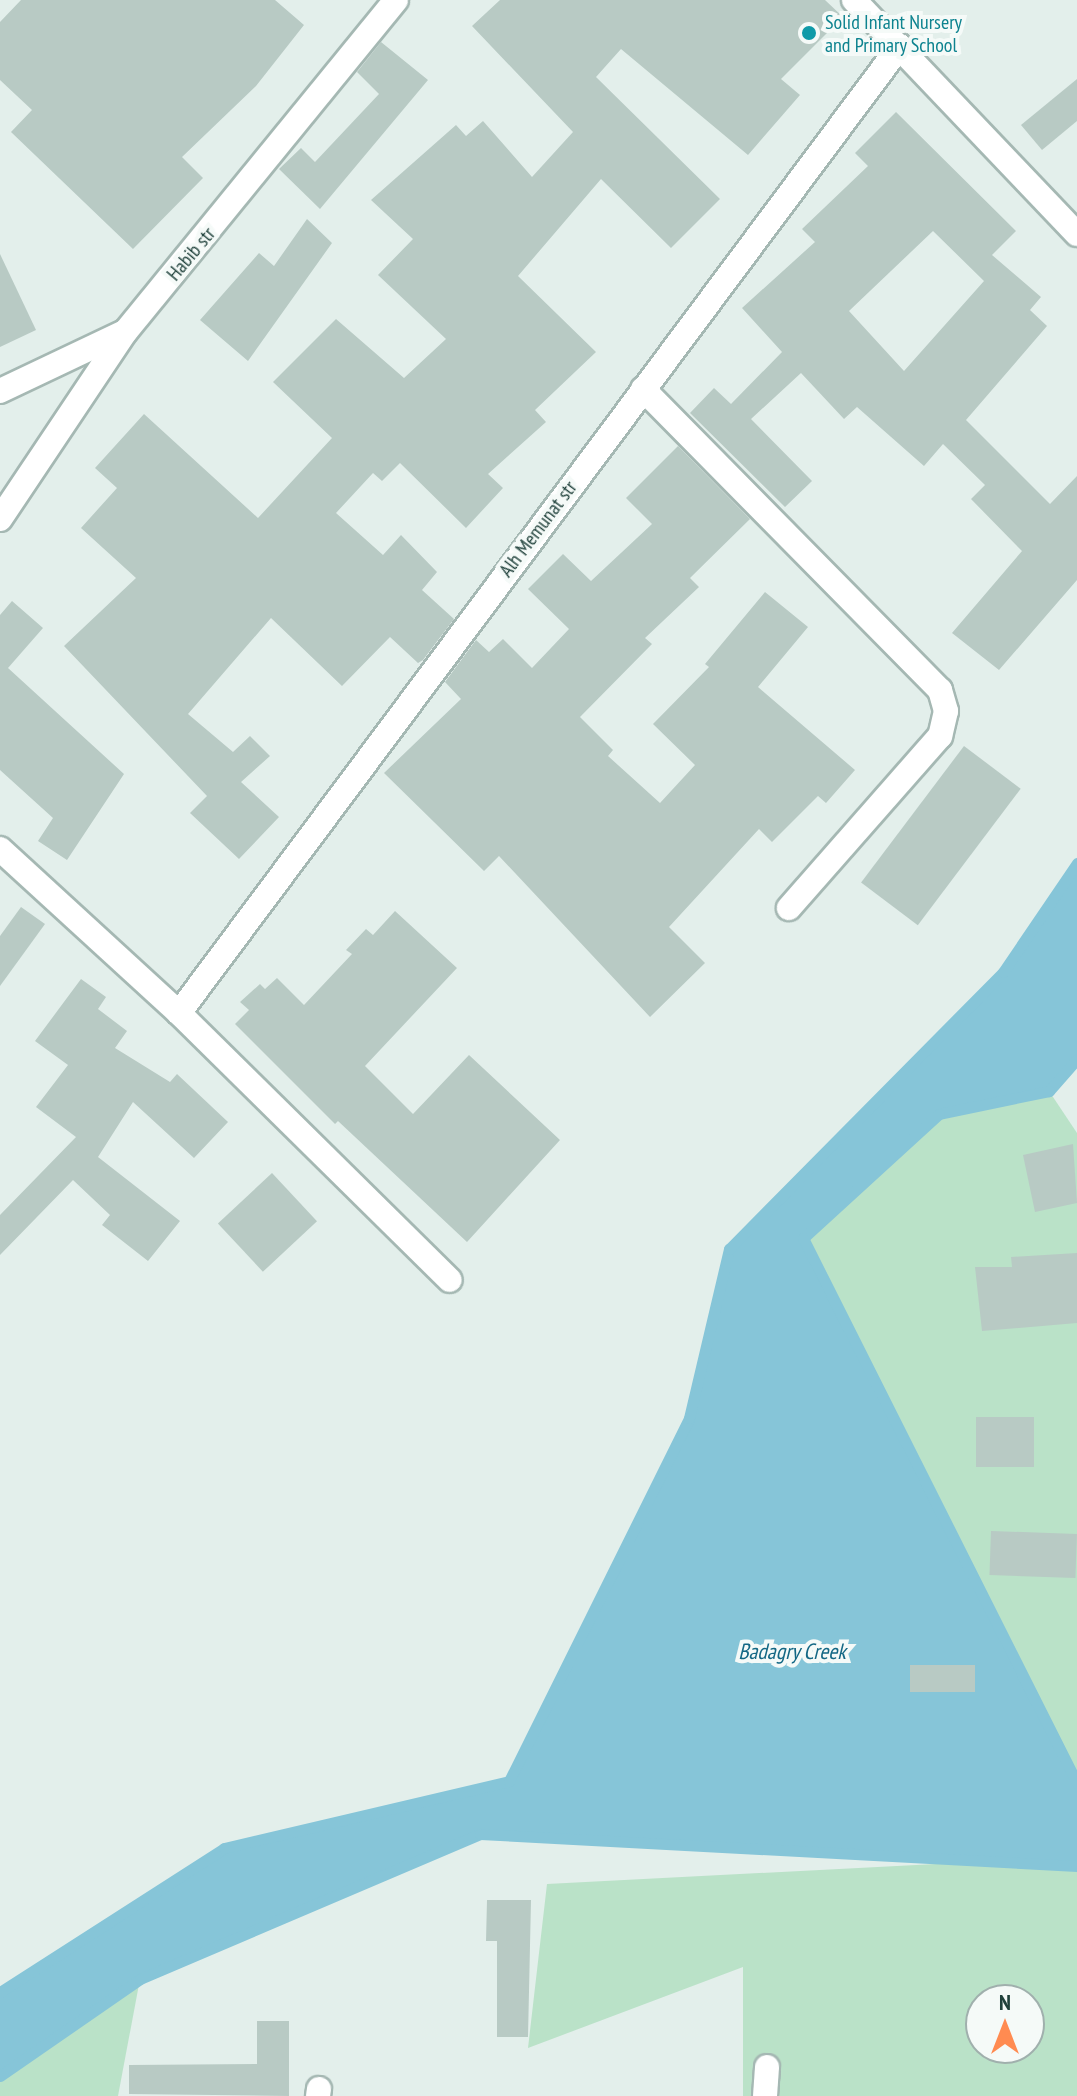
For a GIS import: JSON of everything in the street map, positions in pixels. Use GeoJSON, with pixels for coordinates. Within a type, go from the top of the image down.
{"type":"FeatureCollection","features":[{"type":"Feature","properties":{"kind":"street","name":"Habib str"},"geometry":{"type":"LineString","coordinates":[[0,519],[126,331],[396,0]]}},
{"type":"Feature","properties":{"kind":"street"},"geometry":{"type":"LineString","coordinates":[[854,0],[1077,234]]}},
{"type":"Feature","properties":{"kind":"street","name":"Alh Memunat str"},"geometry":{"type":"LineString","coordinates":[[179,1013],[900,46]]}},
{"type":"Feature","properties":{"kind":"street"},"geometry":{"type":"LineString","coordinates":[[0,391],[126,331]]}},
{"type":"Feature","properties":{"kind":"street"},"geometry":{"type":"LineString","coordinates":[[643,389],[940,690],[946,711],[940,736],[789,908]]}},
{"type":"Feature","properties":{"kind":"street"},"geometry":{"type":"LineString","coordinates":[[0,849],[179,1013],[450,1280]]}},
{"type":"Feature","properties":{"kind":"street"},"geometry":{"type":"LineString","coordinates":[[765,2096],[767,2067]]}},
{"type":"Feature","properties":{"kind":"green space"},"geometry":{"type":"Polygon","coordinates":[[[1049,1091],[1077,1133],[1077,1783],[803,1238],[939,1114],[1049,1091]]]}},
{"type":"Feature","properties":{"kind":"green space"},"geometry":{"type":"Polygon","coordinates":[[[974,1862],[1077,1866],[1077,2096],[743,2096],[743,1967],[528,2048],[547,1884],[974,1862]]]}},
{"type":"Feature","properties":{"kind":"green space"},"geometry":{"type":"Polygon","coordinates":[[[140,1979],[118,2096],[0,2096],[0,2076],[140,1979]]]}},
{"type":"Feature","properties":{"kind":"water","name":"Badagry Creek"},"geometry":{"type":"Polygon","coordinates":[[[1077,863],[1077,1059],[1049,1091],[939,1114],[804,1238],[1077,1783],[1077,1866],[480,1834],[140,1979],[0,2076],[0,1992],[224,1848],[509,1781],[689,1418],[729,1249],[1003,972],[1077,863]]]}},
{"type":"Feature","properties":{"kind":"building"},"geometry":{"type":"Polygon","coordinates":[[[21,0],[275,0],[304,25],[256,86],[182,157],[203,178],[133,249],[11,132],[32,110],[0,80],[0,22],[21,0]]]}},
{"type":"Feature","properties":{"kind":"building"},"geometry":{"type":"Polygon","coordinates":[[[500,0],[825,0],[843,17],[781,79],[800,95],[748,155],[621,49],[596,77],[720,199],[671,248],[601,179],[518,276],[596,352],[535,410],[546,422],[488,474],[503,488],[466,528],[400,463],[382,481],[373,473],[336,513],[383,555],[401,535],[437,572],[422,590],[454,619],[423,660],[418,663],[390,637],[342,686],[271,618],[188,714],[233,752],[250,736],[270,756],[241,782],[279,817],[239,859],[190,813],[207,796],[64,646],[136,578],[81,528],[117,488],[95,468],[144,414],[258,518],[332,438],[273,382],[336,319],[404,378],[446,339],[378,275],[413,239],[371,200],[456,125],[466,136],[483,121],[532,177],[573,132],[472,26],[500,0]]]}},
{"type":"Feature","properties":{"kind":"building"},"geometry":{"type":"Polygon","coordinates":[[[381,42],[428,80],[320,209],[279,169],[301,148],[315,162],[379,94],[357,72],[381,42]]]}},
{"type":"Feature","properties":{"kind":"building"},"geometry":{"type":"Polygon","coordinates":[[[1077,79],[1077,121],[1042,150],[1021,125],[1077,79]]]}},
{"type":"Feature","properties":{"kind":"building"},"geometry":{"type":"Polygon","coordinates":[[[896,112],[1016,231],[992,255],[1041,297],[1030,310],[1047,326],[966,420],[1050,504],[1077,476],[1077,580],[999,670],[952,633],[1022,551],[971,499],[985,485],[943,444],[924,466],[857,407],[844,419],[801,373],[751,419],[812,481],[785,507],[690,413],[714,388],[731,404],[782,352],[742,308],[815,242],[802,229],[868,166],[855,153],[896,112]],[[933,231],[849,311],[904,371],[984,281],[933,231]]]}},
{"type":"Feature","properties":{"kind":"building"},"geometry":{"type":"Polygon","coordinates":[[[307,219],[332,243],[248,361],[200,320],[259,253],[274,266],[307,219]]]}},
{"type":"Feature","properties":{"kind":"building"},"geometry":{"type":"Polygon","coordinates":[[[0,254],[36,330],[0,347],[0,254]]]}},
{"type":"Feature","properties":{"kind":"building"},"geometry":{"type":"Polygon","coordinates":[[[678,446],[750,519],[690,578],[699,587],[645,638],[652,644],[580,717],[613,750],[608,756],[660,803],[695,765],[653,724],[709,667],[705,664],[765,592],[808,627],[758,687],[855,770],[826,803],[818,796],[772,842],[759,829],[669,927],[705,963],[650,1017],[499,856],[484,871],[384,773],[461,699],[445,682],[476,640],[489,652],[503,639],[532,668],[569,629],[528,589],[563,554],[591,581],[652,524],[626,498],[678,446]]]}},
{"type":"Feature","properties":{"kind":"building"},"geometry":{"type":"Polygon","coordinates":[[[12,601],[43,628],[8,668],[124,774],[67,860],[38,841],[53,818],[0,770],[0,615],[12,601]]]}},
{"type":"Feature","properties":{"kind":"building"},"geometry":{"type":"Polygon","coordinates":[[[964,746],[1021,789],[918,925],[861,883],[964,746]]]}},
{"type":"Feature","properties":{"kind":"building"},"geometry":{"type":"Polygon","coordinates":[[[21,907],[45,924],[0,986],[0,936],[21,907]]]}},
{"type":"Feature","properties":{"kind":"building"},"geometry":{"type":"Polygon","coordinates":[[[395,911],[457,968],[365,1066],[413,1114],[469,1055],[560,1140],[467,1242],[338,1121],[335,1124],[235,1024],[249,1010],[240,1002],[260,984],[265,989],[277,978],[304,1005],[352,954],[346,950],[366,929],[373,935],[395,911]]]}},
{"type":"Feature","properties":{"kind":"building"},"geometry":{"type":"Polygon","coordinates":[[[81,979],[106,997],[98,1009],[127,1031],[115,1048],[170,1082],[177,1074],[228,1122],[194,1158],[133,1102],[98,1157],[180,1221],[148,1261],[102,1225],[110,1215],[73,1180],[0,1255],[0,1215],[76,1137],[36,1107],[68,1065],[35,1041],[81,979]]]}},
{"type":"Feature","properties":{"kind":"building"},"geometry":{"type":"Polygon","coordinates":[[[1073,1144],[1077,1203],[1035,1212],[1023,1155],[1073,1144]]]}},
{"type":"Feature","properties":{"kind":"building"},"geometry":{"type":"Polygon","coordinates":[[[272,1173],[317,1221],[263,1272],[218,1223],[272,1173]]]}},
{"type":"Feature","properties":{"kind":"building"},"geometry":{"type":"Polygon","coordinates":[[[1077,1253],[1077,1323],[982,1331],[975,1267],[1012,1267],[1011,1257],[1077,1253]]]}},
{"type":"Feature","properties":{"kind":"building"},"geometry":{"type":"Polygon","coordinates":[[[976,1417],[1034,1417],[1034,1467],[976,1467],[976,1417]]]}},
{"type":"Feature","properties":{"kind":"building"},"geometry":{"type":"Polygon","coordinates":[[[991,1531],[1077,1534],[1075,1578],[989,1575],[991,1531]]]}},
{"type":"Feature","properties":{"kind":"building"},"geometry":{"type":"Polygon","coordinates":[[[910,1665],[975,1665],[975,1692],[910,1692],[910,1665]]]}},
{"type":"Feature","properties":{"kind":"building"},"geometry":{"type":"Polygon","coordinates":[[[487,1900],[531,1900],[528,2037],[497,2037],[497,1941],[486,1941],[487,1900]]]}},
{"type":"Feature","properties":{"kind":"building"},"geometry":{"type":"Polygon","coordinates":[[[257,2021],[289,2021],[289,2096],[129,2094],[129,2065],[257,2064],[257,2021]]]}},
{"type":"Feature","properties":{"kind":"waterway"},"geometry":{"type":"LineString","coordinates":[[0,1992],[224,1848],[509,1781],[689,1418],[729,1249],[1003,972],[1077,863]]}},
{"type":"Feature","properties":{"kind":"waterway"},"geometry":{"type":"LineString","coordinates":[[1077,1059],[1049,1091],[939,1114],[803,1238],[1077,1783]]}},
{"type":"Feature","properties":{"kind":"waterway"},"geometry":{"type":"LineString","coordinates":[[0,2076],[140,1979],[480,1834],[1077,1866]]}},
{"type":"Feature","properties":{"kind":"place","name":"Solid Infant Nursery and Primary School"},"geometry":{"type":"Point","coordinates":[809,33]}}]}
